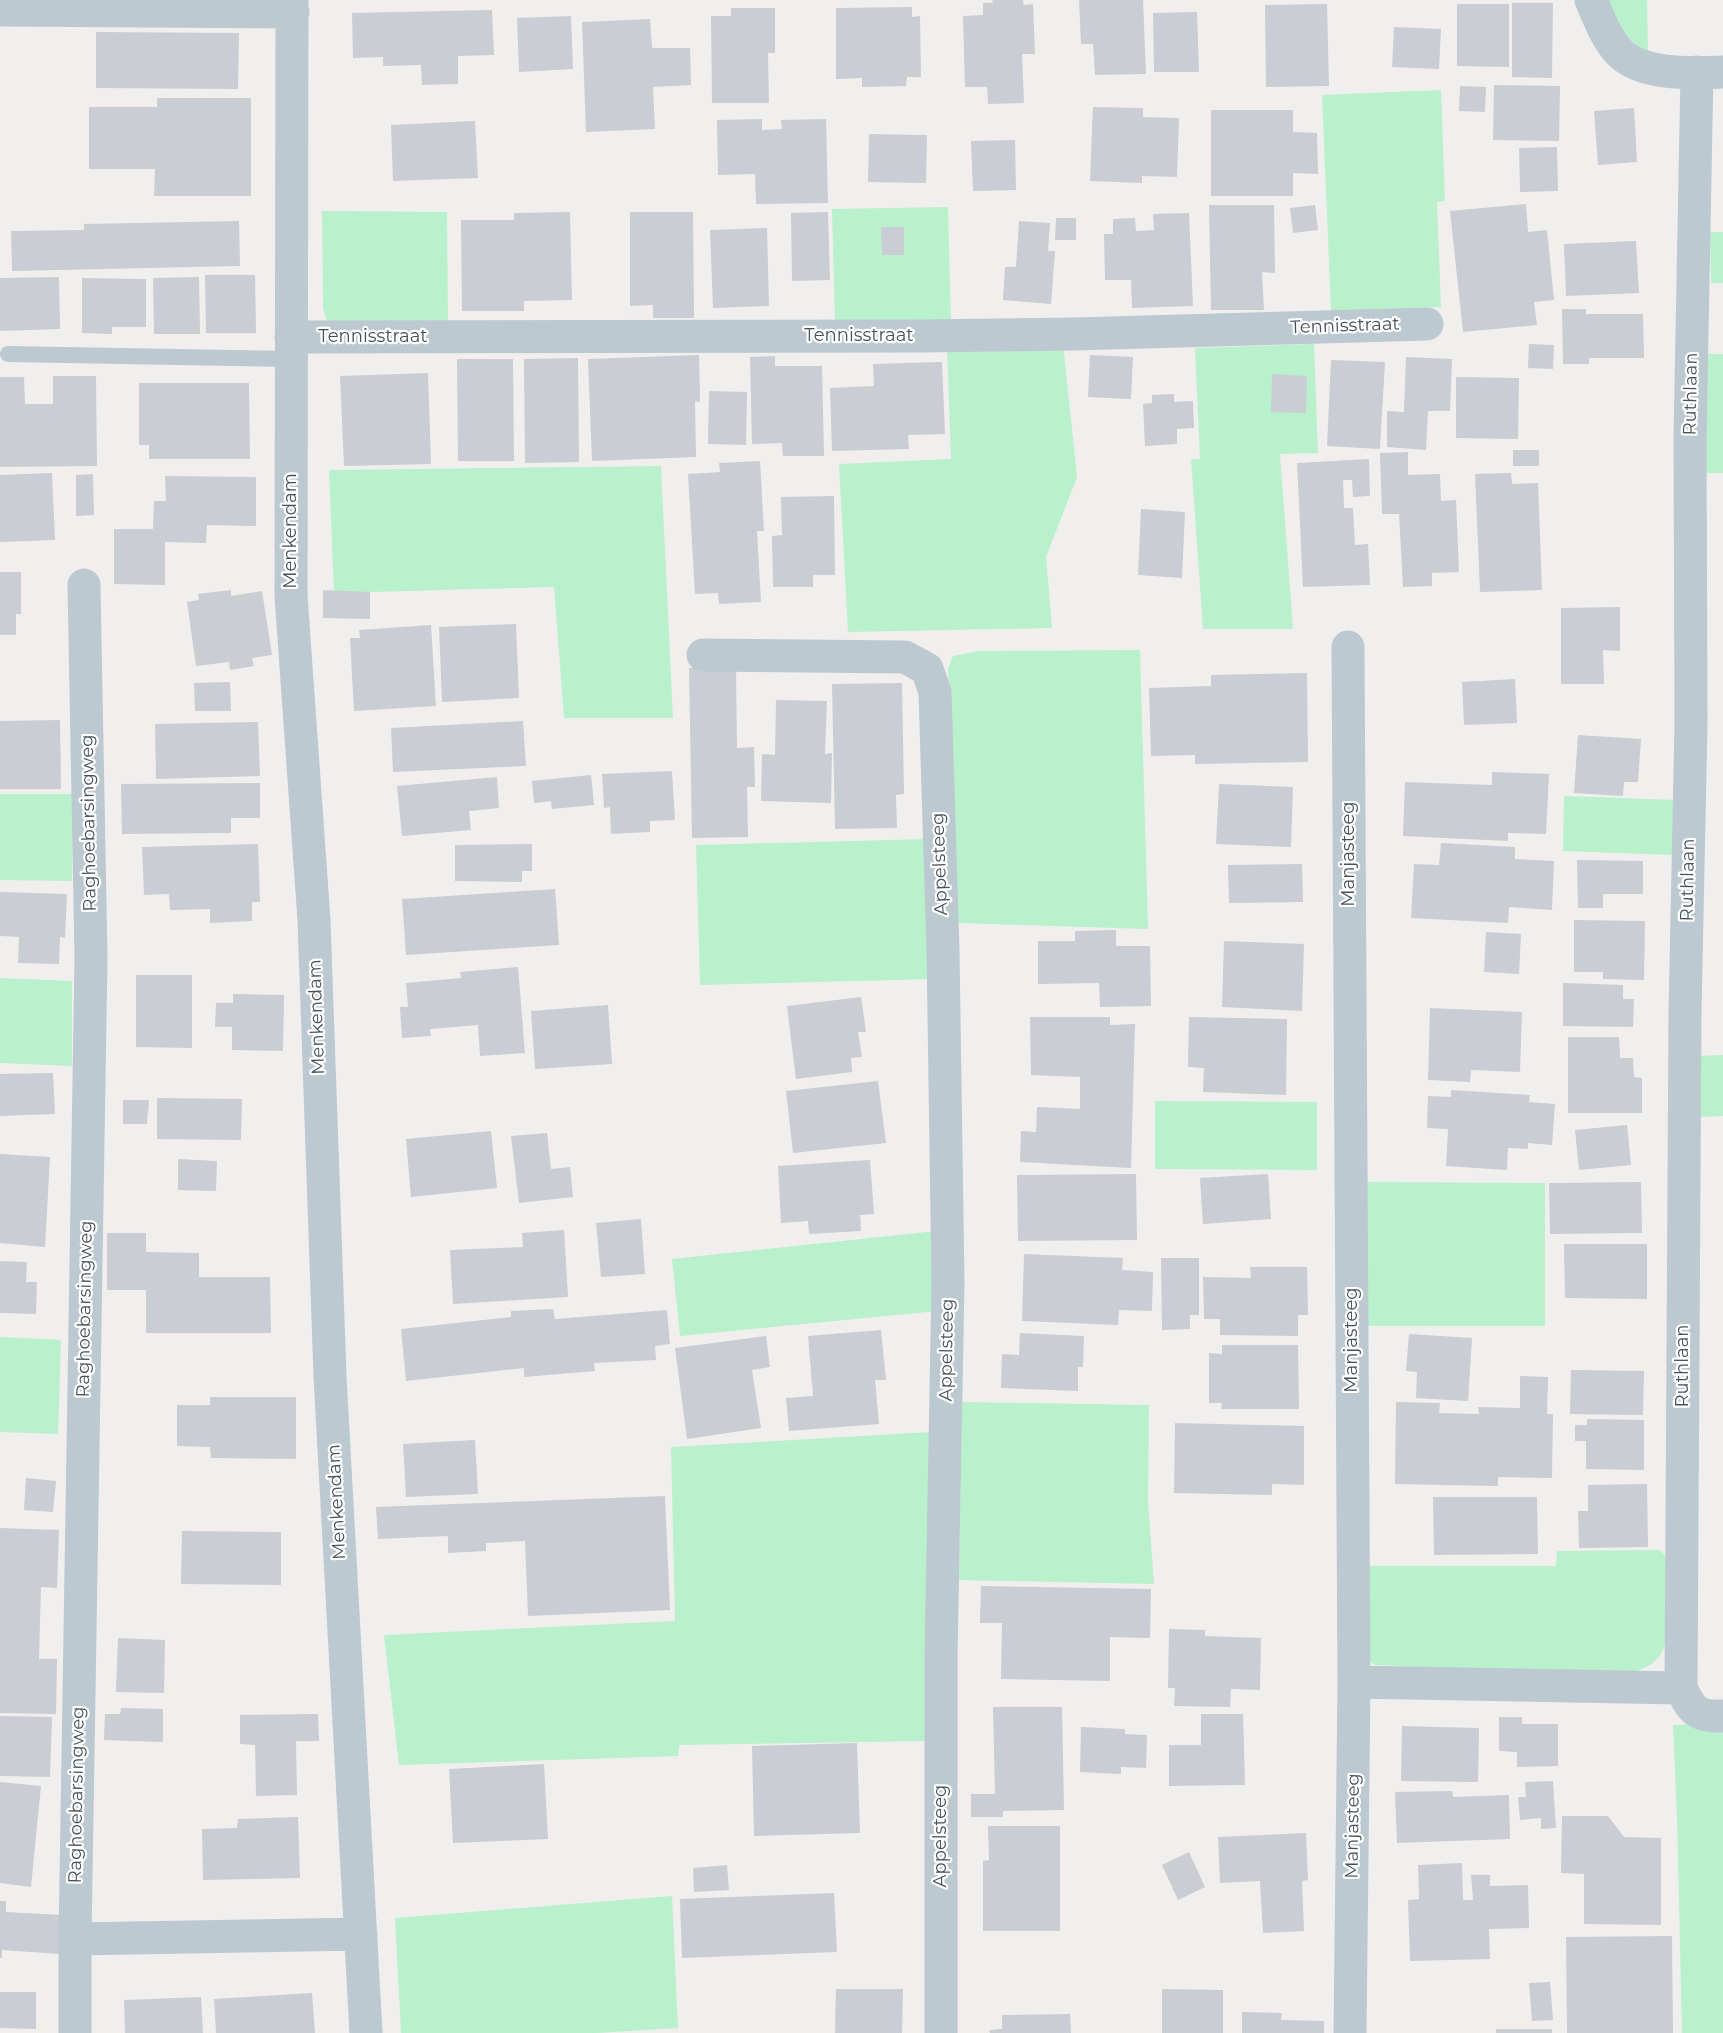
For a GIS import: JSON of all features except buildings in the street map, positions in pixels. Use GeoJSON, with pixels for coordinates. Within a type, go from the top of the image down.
{"type":"FeatureCollection","features":[{"type":"Feature","properties":{"kind":"street"},"geometry":{"type":"LineString","coordinates":[[1591,0],[1604,30],[1621,54],[1649,70],[1710,72]]}},
{"type":"Feature","properties":{"kind":"street"},"geometry":{"type":"LineString","coordinates":[[0,10],[292,6]]}},
{"type":"Feature","properties":{"kind":"street","name":"Menkendam"},"geometry":{"type":"LineString","coordinates":[[292,6],[291,596],[314,920],[330,1376],[366,2033]]}},
{"type":"Feature","properties":{"kind":"street","name":"Ruthlaan"},"geometry":{"type":"LineString","coordinates":[[1681,1688],[1685,1012],[1691,723],[1690,438],[1710,72]]}},
{"type":"Feature","properties":{"kind":"street","name":"Tennisstraat"},"geometry":{"type":"LineString","coordinates":[[291,348],[1075,334],[1427,324]]}},
{"type":"Feature","properties":{"kind":"street","name":"Raghoebarsingweg"},"geometry":{"type":"LineString","coordinates":[[75,2033],[91,957],[84,585]]}},
{"type":"Feature","properties":{"kind":"street","name":"Manjasteeg"},"geometry":{"type":"LineString","coordinates":[[1348,647],[1354,1682],[1350,2033]]}},
{"type":"Feature","properties":{"kind":"street","name":"Appelsteeg"},"geometry":{"type":"LineString","coordinates":[[703,655],[905,657],[927,669],[935,692],[943,962],[948,1283],[941,1657],[941,2033]]}},
{"type":"Feature","properties":{"kind":"street"},"geometry":{"type":"LineString","coordinates":[[1354,1682],[1681,1688],[1690,1706],[1704,1717],[1723,1716]]}},
{"type":"Feature","properties":{"kind":"street"},"geometry":{"type":"LineString","coordinates":[[75,1939],[361,1934]]}},
{"type":"Feature","properties":{"kind":"lane"},"geometry":{"type":"LineString","coordinates":[[8,354],[291,348]]}},
{"type":"Feature","properties":{"kind":"green space"},"geometry":{"type":"Polygon","coordinates":[[[1598,0],[1647,0],[1648,55],[1617,28],[1598,0]]]}},
{"type":"Feature","properties":{"kind":"green space"},"geometry":{"type":"Polygon","coordinates":[[[1441,90],[1445,201],[1437,202],[1441,307],[1331,311],[1322,95],[1441,90]]]}},
{"type":"Feature","properties":{"kind":"green space"},"geometry":{"type":"Polygon","coordinates":[[[948,207],[951,323],[835,325],[832,209],[948,207]]]}},
{"type":"Feature","properties":{"kind":"green space"},"geometry":{"type":"Polygon","coordinates":[[[322,211],[447,212],[448,325],[334,325],[326,319],[323,307],[322,211]]]}},
{"type":"Feature","properties":{"kind":"green space"},"geometry":{"type":"Polygon","coordinates":[[[1710,232],[1723,232],[1723,283],[1711,283],[1710,232]]]}},
{"type":"Feature","properties":{"kind":"green space"},"geometry":{"type":"Polygon","coordinates":[[[1063,343],[1077,477],[1046,557],[1052,628],[848,632],[839,464],[951,459],[947,345],[1063,343]]]}},
{"type":"Feature","properties":{"kind":"green space"},"geometry":{"type":"Polygon","coordinates":[[[1314,344],[1318,453],[1280,454],[1293,629],[1203,629],[1191,459],[1200,459],[1195,348],[1314,344]]]}},
{"type":"Feature","properties":{"kind":"green space"},"geometry":{"type":"Polygon","coordinates":[[[1704,354],[1723,354],[1723,473],[1704,473],[1704,354]]]}},
{"type":"Feature","properties":{"kind":"green space"},"geometry":{"type":"Polygon","coordinates":[[[661,466],[673,718],[564,718],[554,587],[334,593],[329,470],[661,466]]]}},
{"type":"Feature","properties":{"kind":"green space"},"geometry":{"type":"Polygon","coordinates":[[[1140,650],[1148,929],[958,923],[948,669],[953,656],[979,651],[1140,650]]]}},
{"type":"Feature","properties":{"kind":"green space"},"geometry":{"type":"Polygon","coordinates":[[[0,794],[73,794],[72,881],[0,880],[0,794]]]}},
{"type":"Feature","properties":{"kind":"green space"},"geometry":{"type":"Polygon","coordinates":[[[1564,796],[1676,800],[1674,855],[1563,851],[1564,796]]]}},
{"type":"Feature","properties":{"kind":"green space"},"geometry":{"type":"Polygon","coordinates":[[[930,839],[935,979],[700,985],[696,845],[930,839]]]}},
{"type":"Feature","properties":{"kind":"green space"},"geometry":{"type":"Polygon","coordinates":[[[0,978],[72,981],[72,1066],[0,1063],[0,978]]]}},
{"type":"Feature","properties":{"kind":"green space"},"geometry":{"type":"Polygon","coordinates":[[[1723,1055],[1723,1116],[1698,1117],[1697,1056],[1723,1055]]]}},
{"type":"Feature","properties":{"kind":"green space"},"geometry":{"type":"Polygon","coordinates":[[[1155,1101],[1317,1102],[1317,1170],[1155,1169],[1155,1101]]]}},
{"type":"Feature","properties":{"kind":"green space"},"geometry":{"type":"Polygon","coordinates":[[[1364,1182],[1545,1183],[1545,1326],[1364,1326],[1364,1182]]]}},
{"type":"Feature","properties":{"kind":"green space"},"geometry":{"type":"Polygon","coordinates":[[[936,1231],[938,1311],[680,1336],[672,1259],[936,1231]]]}},
{"type":"Feature","properties":{"kind":"green space"},"geometry":{"type":"Polygon","coordinates":[[[0,1337],[61,1340],[58,1434],[0,1432],[0,1337]]]}},
{"type":"Feature","properties":{"kind":"green space"},"geometry":{"type":"Polygon","coordinates":[[[962,1402],[1149,1405],[1148,1501],[1154,1584],[959,1580],[962,1402]]]}},
{"type":"Feature","properties":{"kind":"green space"},"geometry":{"type":"Polygon","coordinates":[[[931,1432],[928,1741],[679,1745],[678,1756],[399,1765],[384,1635],[675,1621],[671,1447],[931,1432]]]}},
{"type":"Feature","properties":{"kind":"green space"},"geometry":{"type":"Polygon","coordinates":[[[1659,1550],[1669,1559],[1670,1612],[1666,1640],[1656,1660],[1626,1675],[1374,1665],[1365,1656],[1368,1566],[1556,1566],[1557,1551],[1659,1550]]]}},
{"type":"Feature","properties":{"kind":"green space"},"geometry":{"type":"Polygon","coordinates":[[[1723,1724],[1723,2033],[1682,2033],[1673,1725],[1723,1724]]]}},
{"type":"Feature","properties":{"kind":"green space"},"geometry":{"type":"Polygon","coordinates":[[[672,1896],[678,2028],[597,2033],[401,2033],[395,1918],[672,1896]]]}}]}
